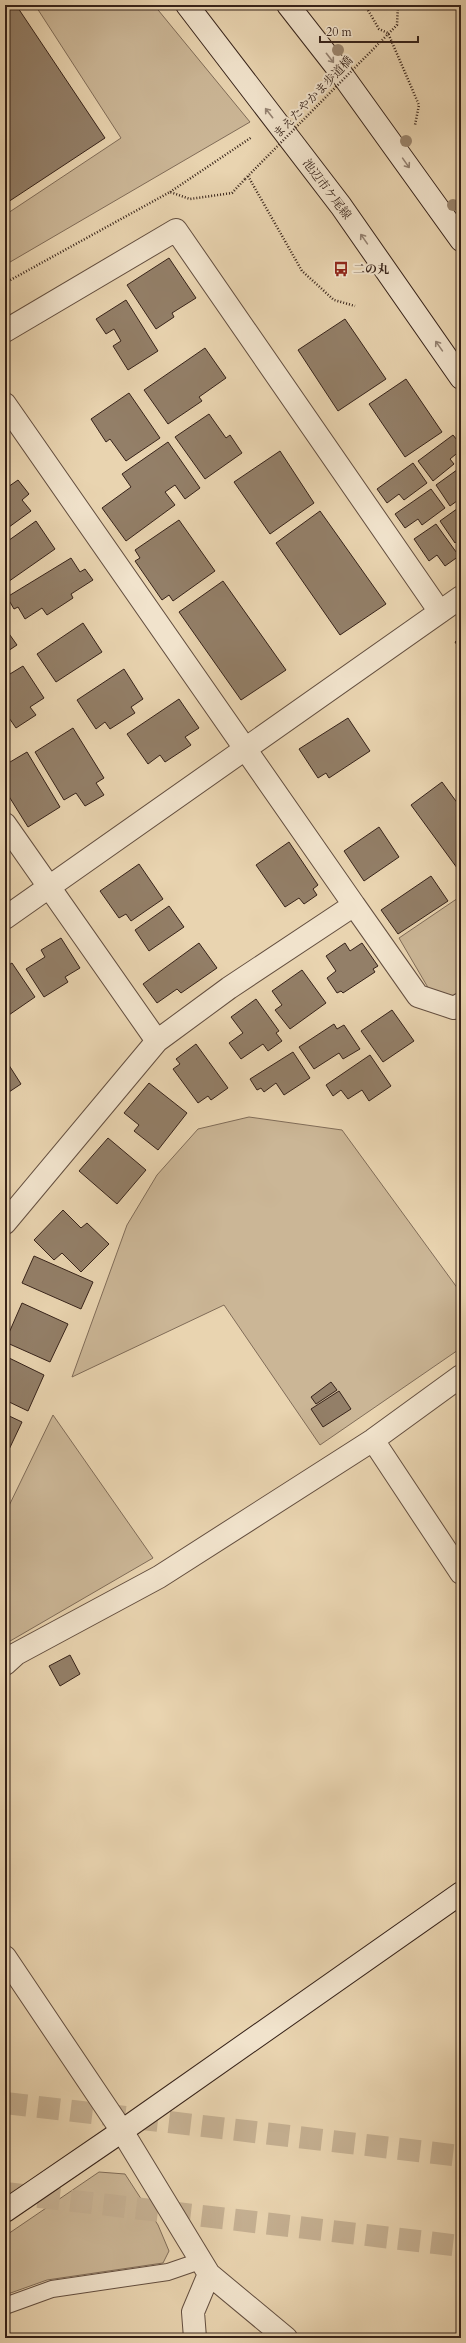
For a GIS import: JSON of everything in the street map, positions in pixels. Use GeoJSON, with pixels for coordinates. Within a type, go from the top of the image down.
{"type":"FeatureCollection","features":[{"type":"Feature","properties":{"kind":"street","name":"池辺市ケ尾線"},"geometry":{"type":"LineString","coordinates":[[187,5],[341,206],[461,378]]}},
{"type":"Feature","properties":{"kind":"street"},"geometry":{"type":"LineString","coordinates":[[288,5],[338,69],[461,240]]}},
{"type":"Feature","properties":{"kind":"street"},"geometry":{"type":"LineString","coordinates":[[5,331],[176,230],[440,612]]}},
{"type":"Feature","properties":{"kind":"street"},"geometry":{"type":"LineString","coordinates":[[5,404],[418,996],[454,1008],[461,1004]]}},
{"type":"Feature","properties":{"kind":"street"},"geometry":{"type":"LineString","coordinates":[[5,918],[461,597]]}},
{"type":"Feature","properties":{"kind":"street"},"geometry":{"type":"LineString","coordinates":[[5,824],[157,1041]]}},
{"type":"Feature","properties":{"kind":"street"},"geometry":{"type":"LineString","coordinates":[[5,1223],[157,1041],[229,988],[354,905]]}},
{"type":"Feature","properties":{"kind":"street"},"geometry":{"type":"LineString","coordinates":[[5,1664],[16,1654],[159,1576],[373,1440],[461,1376]]}},
{"type":"Feature","properties":{"kind":"street"},"geometry":{"type":"LineString","coordinates":[[373,1440],[461,1573]]}},
{"type":"Feature","properties":{"kind":"street"},"geometry":{"type":"LineString","coordinates":[[5,2211],[122,2132],[461,1893]]}},
{"type":"Feature","properties":{"kind":"street"},"geometry":{"type":"LineString","coordinates":[[5,1957],[122,2132],[205,2268],[286,2338]]}},
{"type":"Feature","properties":{"kind":"street"},"geometry":{"type":"LineString","coordinates":[[195,2338],[193,2312],[205,2268]]}},
{"type":"Feature","properties":{"kind":"lane"},"geometry":{"type":"LineString","coordinates":[[5,2306],[52,2289],[205,2268]]}},
{"type":"Feature","properties":{"kind":"path"},"geometry":{"type":"LineString","coordinates":[[365,5],[380,30],[388,33],[419,105],[415,125]]}},
{"type":"Feature","properties":{"kind":"path","name":"まえたやかま歩道橋"},"geometry":{"type":"LineString","coordinates":[[170,192],[190,199],[232,193],[397,25],[398,5]]}},
{"type":"Feature","properties":{"kind":"path"},"geometry":{"type":"LineString","coordinates":[[5,283],[170,192],[252,137]]}},
{"type":"Feature","properties":{"kind":"path"},"geometry":{"type":"LineString","coordinates":[[248,176],[302,271],[334,300],[355,306]]}},
{"type":"Feature","properties":{"kind":"shaded area"},"geometry":{"type":"Polygon","coordinates":[[[35,5],[154,5],[250,122],[5,265],[5,215],[121,138],[35,5]]]}},
{"type":"Feature","properties":{"kind":"shaded area"},"geometry":{"type":"Polygon","coordinates":[[[461,896],[461,991],[454,996],[430,991],[399,938],[461,896]]]}},
{"type":"Feature","properties":{"kind":"shaded area"},"geometry":{"type":"Polygon","coordinates":[[[249,1117],[342,1130],[461,1293],[461,1348],[320,1445],[224,1305],[72,1377],[127,1225],[157,1175],[198,1129],[249,1117]]]}},
{"type":"Feature","properties":{"kind":"shaded area"},"geometry":{"type":"Polygon","coordinates":[[[53,1415],[153,1558],[5,1644],[5,1514],[53,1415]]]}},
{"type":"Feature","properties":{"kind":"shaded area"},"geometry":{"type":"Polygon","coordinates":[[[99,2172],[125,2174],[158,2225],[169,2251],[163,2263],[47,2280],[5,2295],[5,2236],[99,2172]]]}},
{"type":"Feature","properties":{"kind":"building"},"geometry":{"type":"Polygon","coordinates":[[[5,5],[16,5],[105,138],[5,204],[5,5]]]}},
{"type":"Feature","properties":{"kind":"building"},"geometry":{"type":"Polygon","coordinates":[[[169,258],[196,298],[172,313],[174,317],[156,329],[127,285],[169,258]]]}},
{"type":"Feature","properties":{"kind":"building"},"geometry":{"type":"Polygon","coordinates":[[[126,300],[158,351],[128,370],[113,346],[121,341],[114,329],[106,334],[96,319],[126,300]]]}},
{"type":"Feature","properties":{"kind":"building"},"geometry":{"type":"Polygon","coordinates":[[[345,319],[386,379],[338,411],[298,350],[345,319]]]}},
{"type":"Feature","properties":{"kind":"building"},"geometry":{"type":"Polygon","coordinates":[[[205,348],[226,378],[199,397],[202,401],[168,424],[144,390],[205,348]]]}},
{"type":"Feature","properties":{"kind":"building"},"geometry":{"type":"Polygon","coordinates":[[[406,379],[442,432],[405,457],[369,404],[406,379]]]}},
{"type":"Feature","properties":{"kind":"building"},"geometry":{"type":"Polygon","coordinates":[[[129,393],[160,438],[126,461],[110,439],[106,442],[91,419],[129,393]]]}},
{"type":"Feature","properties":{"kind":"building"},"geometry":{"type":"Polygon","coordinates":[[[209,414],[226,438],[230,435],[242,453],[205,479],[175,437],[209,414]]]}},
{"type":"Feature","properties":{"kind":"building"},"geometry":{"type":"Polygon","coordinates":[[[453,435],[461,445],[461,450],[450,459],[454,464],[433,481],[418,461],[453,435]]]}},
{"type":"Feature","properties":{"kind":"building"},"geometry":{"type":"Polygon","coordinates":[[[168,442],[200,488],[185,499],[175,485],[165,492],[175,505],[126,541],[102,508],[131,487],[122,474],[168,442]]]}},
{"type":"Feature","properties":{"kind":"building"},"geometry":{"type":"Polygon","coordinates":[[[280,451],[314,503],[270,534],[234,482],[280,451]]]}},
{"type":"Feature","properties":{"kind":"building"},"geometry":{"type":"Polygon","coordinates":[[[413,463],[427,483],[404,500],[399,494],[387,503],[377,489],[413,463]]]}},
{"type":"Feature","properties":{"kind":"building"},"geometry":{"type":"Polygon","coordinates":[[[461,467],[461,498],[450,506],[436,485],[461,467]]]}},
{"type":"Feature","properties":{"kind":"building"},"geometry":{"type":"Polygon","coordinates":[[[18,480],[29,494],[22,500],[31,511],[5,530],[5,489],[18,480]]]}},
{"type":"Feature","properties":{"kind":"building"},"geometry":{"type":"Polygon","coordinates":[[[431,489],[445,508],[422,525],[418,519],[405,528],[395,514],[431,489]]]}},
{"type":"Feature","properties":{"kind":"building"},"geometry":{"type":"Polygon","coordinates":[[[461,506],[461,538],[455,543],[440,521],[461,506]]]}},
{"type":"Feature","properties":{"kind":"building"},"geometry":{"type":"Polygon","coordinates":[[[320,511],[386,604],[340,635],[276,543],[320,511]]]}},
{"type":"Feature","properties":{"kind":"building"},"geometry":{"type":"Polygon","coordinates":[[[179,520],[215,571],[173,601],[169,595],[162,600],[135,561],[140,558],[135,550],[179,520]]]}},
{"type":"Feature","properties":{"kind":"building"},"geometry":{"type":"Polygon","coordinates":[[[36,521],[55,549],[5,584],[5,543],[36,521]]]}},
{"type":"Feature","properties":{"kind":"building"},"geometry":{"type":"Polygon","coordinates":[[[436,524],[459,556],[445,566],[437,555],[429,561],[414,539],[436,524]]]}},
{"type":"Feature","properties":{"kind":"building"},"geometry":{"type":"Polygon","coordinates":[[[71,558],[80,572],[85,569],[93,580],[71,594],[73,598],[47,615],[42,608],[25,619],[18,607],[14,609],[7,597],[71,558]]]}},
{"type":"Feature","properties":{"kind":"building"},"geometry":{"type":"Polygon","coordinates":[[[223,581],[286,670],[241,700],[179,612],[223,581]]]}},
{"type":"Feature","properties":{"kind":"building"},"geometry":{"type":"Polygon","coordinates":[[[83,623],[102,652],[56,682],[37,654],[83,623]]]}},
{"type":"Feature","properties":{"kind":"building"},"geometry":{"type":"Polygon","coordinates":[[[5,628],[17,645],[5,653],[5,628]]]}},
{"type":"Feature","properties":{"kind":"building"},"geometry":{"type":"Polygon","coordinates":[[[461,637],[461,651],[455,642],[461,637]]]}},
{"type":"Feature","properties":{"kind":"building"},"geometry":{"type":"Polygon","coordinates":[[[23,666],[44,698],[30,707],[36,715],[16,728],[5,712],[5,677],[23,666]]]}},
{"type":"Feature","properties":{"kind":"building"},"geometry":{"type":"Polygon","coordinates":[[[124,669],[143,699],[131,707],[135,713],[110,729],[105,722],[96,729],[77,700],[124,669]]]}},
{"type":"Feature","properties":{"kind":"building"},"geometry":{"type":"Polygon","coordinates":[[[179,699],[199,728],[185,737],[191,745],[165,762],[160,755],[148,764],[127,734],[179,699]]]}},
{"type":"Feature","properties":{"kind":"building"},"geometry":{"type":"Polygon","coordinates":[[[348,718],[370,751],[329,778],[326,773],[318,778],[299,749],[348,718]]]}},
{"type":"Feature","properties":{"kind":"building"},"geometry":{"type":"Polygon","coordinates":[[[73,728],[104,778],[96,783],[104,795],[85,806],[76,793],[64,800],[35,752],[73,728]]]}},
{"type":"Feature","properties":{"kind":"building"},"geometry":{"type":"Polygon","coordinates":[[[27,752],[60,807],[28,827],[5,790],[5,765],[27,752]]]}},
{"type":"Feature","properties":{"kind":"building"},"geometry":{"type":"Polygon","coordinates":[[[442,782],[461,808],[460,872],[411,805],[442,782]]]}},
{"type":"Feature","properties":{"kind":"building"},"geometry":{"type":"Polygon","coordinates":[[[379,827],[399,857],[364,881],[344,851],[379,827]]]}},
{"type":"Feature","properties":{"kind":"building"},"geometry":{"type":"Polygon","coordinates":[[[289,842],[318,885],[313,889],[317,895],[304,904],[299,898],[285,907],[256,865],[289,842]]]}},
{"type":"Feature","properties":{"kind":"building"},"geometry":{"type":"Polygon","coordinates":[[[139,864],[163,899],[131,921],[126,914],[119,918],[100,891],[139,864]]]}},
{"type":"Feature","properties":{"kind":"building"},"geometry":{"type":"Polygon","coordinates":[[[431,876],[448,901],[398,934],[381,910],[431,876]]]}},
{"type":"Feature","properties":{"kind":"building"},"geometry":{"type":"Polygon","coordinates":[[[169,906],[184,927],[149,951],[135,930],[169,906]]]}},
{"type":"Feature","properties":{"kind":"building"},"geometry":{"type":"Polygon","coordinates":[[[61,938],[80,968],[65,977],[68,982],[44,997],[26,969],[45,957],[41,950],[61,938]]]}},
{"type":"Feature","properties":{"kind":"building"},"geometry":{"type":"Polygon","coordinates":[[[199,943],[217,968],[181,993],[177,989],[157,1003],[143,984],[199,943]]]}},
{"type":"Feature","properties":{"kind":"building"},"geometry":{"type":"Polygon","coordinates":[[[345,943],[350,951],[362,943],[378,966],[373,969],[375,972],[343,993],[341,991],[337,993],[327,978],[336,971],[326,956],[345,943]]]}},
{"type":"Feature","properties":{"kind":"building"},"geometry":{"type":"Polygon","coordinates":[[[12,963],[35,997],[6,1017],[5,967],[12,963]]]}},
{"type":"Feature","properties":{"kind":"building"},"geometry":{"type":"Polygon","coordinates":[[[302,970],[326,1003],[290,1029],[275,1010],[282,1005],[272,991],[302,970]]]}},
{"type":"Feature","properties":{"kind":"building"},"geometry":{"type":"Polygon","coordinates":[[[256,999],[279,1031],[276,1033],[282,1041],[268,1051],[263,1044],[241,1059],[229,1043],[243,1033],[231,1017],[256,999]]]}},
{"type":"Feature","properties":{"kind":"building"},"geometry":{"type":"Polygon","coordinates":[[[392,1010],[414,1041],[383,1062],[361,1031],[392,1010]]]}},
{"type":"Feature","properties":{"kind":"building"},"geometry":{"type":"Polygon","coordinates":[[[334,1024],[337,1029],[344,1025],[360,1049],[343,1059],[339,1053],[314,1069],[299,1047],[334,1024]]]}},
{"type":"Feature","properties":{"kind":"building"},"geometry":{"type":"Polygon","coordinates":[[[196,1044],[228,1088],[211,1100],[208,1096],[198,1103],[173,1069],[180,1064],[176,1059],[196,1044]]]}},
{"type":"Feature","properties":{"kind":"building"},"geometry":{"type":"Polygon","coordinates":[[[293,1052],[310,1078],[284,1095],[276,1083],[264,1092],[261,1088],[257,1090],[250,1079],[293,1052]]]}},
{"type":"Feature","properties":{"kind":"building"},"geometry":{"type":"Polygon","coordinates":[[[370,1055],[391,1086],[369,1101],[362,1090],[348,1099],[341,1090],[333,1096],[326,1085],[370,1055]]]}},
{"type":"Feature","properties":{"kind":"building"},"geometry":{"type":"Polygon","coordinates":[[[5,1059],[21,1084],[6,1094],[9,1097],[5,1100],[5,1059]]]}},
{"type":"Feature","properties":{"kind":"building"},"geometry":{"type":"Polygon","coordinates":[[[149,1083],[187,1113],[158,1150],[134,1131],[139,1125],[124,1113],[149,1083]]]}},
{"type":"Feature","properties":{"kind":"building"},"geometry":{"type":"Polygon","coordinates":[[[108,1138],[146,1170],[117,1204],[79,1171],[108,1138]]]}},
{"type":"Feature","properties":{"kind":"building"},"geometry":{"type":"Polygon","coordinates":[[[63,1210],[81,1228],[87,1223],[109,1244],[81,1272],[62,1253],[54,1260],[34,1240],[63,1210]]]}},
{"type":"Feature","properties":{"kind":"building"},"geometry":{"type":"Polygon","coordinates":[[[34,1256],[93,1282],[81,1309],[22,1283],[34,1256]]]}},
{"type":"Feature","properties":{"kind":"building"},"geometry":{"type":"Polygon","coordinates":[[[22,1303],[68,1324],[50,1362],[5,1342],[22,1303]]]}},
{"type":"Feature","properties":{"kind":"building"},"geometry":{"type":"Polygon","coordinates":[[[5,1356],[44,1375],[28,1411],[5,1400],[5,1356]]]}},
{"type":"Feature","properties":{"kind":"building"},"geometry":{"type":"Polygon","coordinates":[[[331,1382],[337,1390],[316,1404],[311,1397],[331,1382]]]}},
{"type":"Feature","properties":{"kind":"building"},"geometry":{"type":"Polygon","coordinates":[[[339,1391],[351,1409],[323,1427],[311,1409],[339,1391]]]}},
{"type":"Feature","properties":{"kind":"building"},"geometry":{"type":"Polygon","coordinates":[[[5,1414],[22,1422],[5,1458],[5,1414]]]}},
{"type":"Feature","properties":{"kind":"building"},"geometry":{"type":"Polygon","coordinates":[[[70,1655],[80,1674],[60,1686],[49,1666],[70,1655]]]}},
{"type":"Feature","properties":{"kind":"tunnel"},"geometry":{"type":"LineString","coordinates":[[5,2103],[461,2156]]}},
{"type":"Feature","properties":{"kind":"tunnel"},"geometry":{"type":"LineString","coordinates":[[5,2193],[461,2246]]}},
{"type":"Feature","properties":{"kind":"place","name":"二の丸"},"geometry":{"type":"Point","coordinates":[341,269]}}]}
